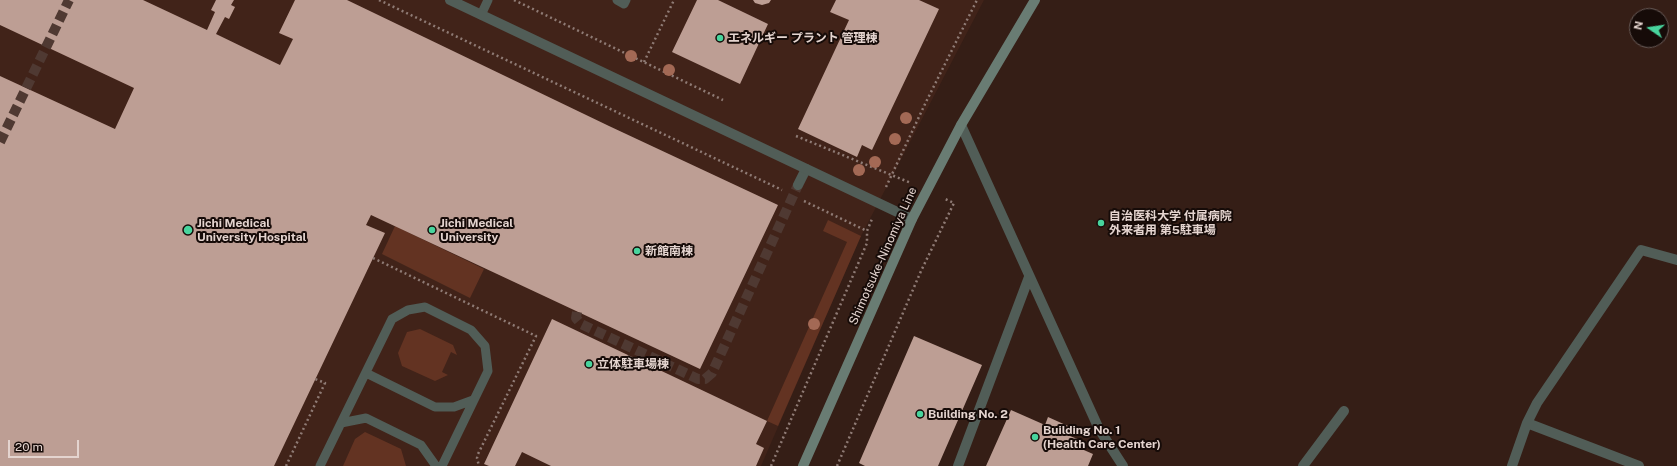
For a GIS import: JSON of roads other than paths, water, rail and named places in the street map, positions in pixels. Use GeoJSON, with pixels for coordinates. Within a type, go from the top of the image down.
{"type":"FeatureCollection","features":[{"type":"Feature","properties":{"kind":"main road","name":"Shimotsuke-Ninomiya Line"},"geometry":{"type":"LineString","coordinates":[[803,466],[912,219],[961,125],[1035,0]]}},
{"type":"Feature","properties":{"kind":"street"},"geometry":{"type":"LineString","coordinates":[[450,0],[912,219]]}},
{"type":"Feature","properties":{"kind":"street"},"geometry":{"type":"LineString","coordinates":[[961,125],[1099,429],[1123,466]]}},
{"type":"Feature","properties":{"kind":"street"},"geometry":{"type":"LineString","coordinates":[[798,185],[806,169]]}},
{"type":"Feature","properties":{"kind":"street"},"geometry":{"type":"LineString","coordinates":[[1512,466],[1527,423],[1537,403],[1641,250],[1677,260]]}},
{"type":"Feature","properties":{"kind":"street"},"geometry":{"type":"LineString","coordinates":[[958,466],[1029,277]]}},
{"type":"Feature","properties":{"kind":"street"},"geometry":{"type":"LineString","coordinates":[[1304,466],[1344,411]]}},
{"type":"Feature","properties":{"kind":"street"},"geometry":{"type":"LineString","coordinates":[[1527,423],[1639,466]]}},
{"type":"Feature","properties":{"kind":"lane"},"geometry":{"type":"LineString","coordinates":[[481,15],[488,0]]}},
{"type":"Feature","properties":{"kind":"lane"},"geometry":{"type":"LineString","coordinates":[[617,0],[624,4],[626,0]]}},
{"type":"Feature","properties":{"kind":"lane"},"geometry":{"type":"LineString","coordinates":[[320,466],[392,319],[408,310],[425,308],[471,330],[485,346],[488,371],[442,466]]}},
{"type":"Feature","properties":{"kind":"lane"},"geometry":{"type":"LineString","coordinates":[[366,373],[435,407],[454,407],[473,400]]}},
{"type":"Feature","properties":{"kind":"lane"},"geometry":{"type":"LineString","coordinates":[[341,424],[366,418],[421,445],[436,466]]}},
{"type":"Feature","properties":{"kind":"tunnel"},"geometry":{"type":"LineString","coordinates":[[0,142],[69,0]]}},
{"type":"Feature","properties":{"kind":"tunnel"},"geometry":{"type":"LineString","coordinates":[[577,312],[576,318],[581,324],[698,379],[705,379],[712,373],[798,185]]}},
{"type":"Feature","properties":{"kind":"place","name":"エネルギー プラント 管理棟"},"geometry":{"type":"Point","coordinates":[720,38]}},
{"type":"Feature","properties":{"kind":"place","name":"自治医科大学 付属病院 外来者用 第5駐車場"},"geometry":{"type":"Point","coordinates":[1101,223]}},
{"type":"Feature","properties":{"kind":"place","name":"Jichi Medical University Hospital"},"geometry":{"type":"Point","coordinates":[188,230]}},
{"type":"Feature","properties":{"kind":"place","name":"Jichi Medical University"},"geometry":{"type":"Point","coordinates":[432,230]}},
{"type":"Feature","properties":{"kind":"place","name":"新館南棟"},"geometry":{"type":"Point","coordinates":[637,251]}},
{"type":"Feature","properties":{"kind":"place","name":"立体駐車場棟"},"geometry":{"type":"Point","coordinates":[589,364]}},
{"type":"Feature","properties":{"kind":"place","name":"Building No. 2"},"geometry":{"type":"Point","coordinates":[920,414]}},
{"type":"Feature","properties":{"kind":"place","name":"Building No. 1 (Health Care Center)"},"geometry":{"type":"Point","coordinates":[1035,437]}}]}
